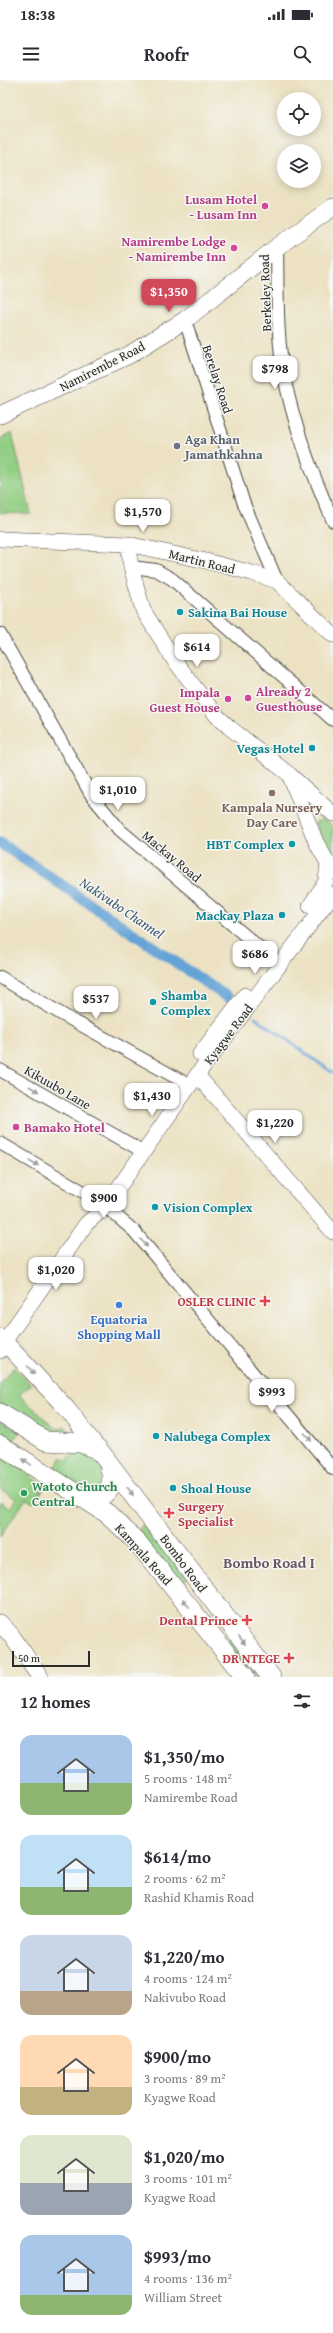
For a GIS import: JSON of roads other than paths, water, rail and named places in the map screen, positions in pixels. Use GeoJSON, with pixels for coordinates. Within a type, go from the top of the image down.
{"type":"FeatureCollection","features":[{"type":"Feature","properties":{"kind":"main road","name":"Namirembe Road"},"geometry":{"type":"LineString","coordinates":[[0,415],[129,355],[185,320],[277,247],[333,207]]}},
{"type":"Feature","properties":{"kind":"main road"},"geometry":{"type":"LineString","coordinates":[[1,1343],[67,1409],[98,1449]]}},
{"type":"Feature","properties":{"kind":"main road"},"geometry":{"type":"LineString","coordinates":[[0,1413],[46,1441],[80,1443],[98,1449]]}},
{"type":"Feature","properties":{"kind":"main road","name":"Kampala Road"},"geometry":{"type":"LineString","coordinates":[[0,1445],[108,1514],[137,1542],[245,1677]]}},
{"type":"Feature","properties":{"kind":"main road","name":"Bombo Road"},"geometry":{"type":"LineString","coordinates":[[98,1449],[267,1675]]}},
{"type":"Feature","properties":{"kind":"main road"},"geometry":{"type":"LineString","coordinates":[[81,1498],[97,1498],[108,1491],[112,1480],[110,1464]]}},
{"type":"Feature","properties":{"kind":"main road"},"geometry":{"type":"LineString","coordinates":[[0,1623],[15,1641],[40,1677]]}},
{"type":"Feature","properties":{"kind":"street","name":"Berkeley Road"},"geometry":{"type":"LineString","coordinates":[[277,247],[279,322],[285,381],[309,464],[333,521]]}},
{"type":"Feature","properties":{"kind":"street","name":"Berelay Road"},"geometry":{"type":"LineString","coordinates":[[185,320],[244,504],[277,581]]}},
{"type":"Feature","properties":{"kind":"street","name":"Martin Road"},"geometry":{"type":"LineString","coordinates":[[0,539],[128,544],[206,561],[277,581],[333,635]]}},
{"type":"Feature","properties":{"kind":"street"},"geometry":{"type":"LineString","coordinates":[[128,544],[131,567],[144,610],[174,660],[216,715],[290,774],[333,814]]}},
{"type":"Feature","properties":{"kind":"street"},"geometry":{"type":"LineString","coordinates":[[131,567],[156,570],[172,579],[333,720]]}},
{"type":"Feature","properties":{"kind":"street","name":"Mackay Road"},"geometry":{"type":"LineString","coordinates":[[0,634],[92,796],[106,814],[120,830],[276,961]]}},
{"type":"Feature","properties":{"kind":"street"},"geometry":{"type":"LineString","coordinates":[[290,774],[316,842],[331,868]]}},
{"type":"Feature","properties":{"kind":"street","name":"Kyagwe Road"},"geometry":{"type":"LineString","coordinates":[[1,1343],[140,1150],[197,1075],[276,961],[320,891],[331,868]]}},
{"type":"Feature","properties":{"kind":"street","name":"Kyagwe Road"},"geometry":{"type":"LineString","coordinates":[[140,1150],[182,1081],[222,1024],[333,894]]}},
{"type":"Feature","properties":{"kind":"street"},"geometry":{"type":"LineString","coordinates":[[0,977],[63,1015],[182,1081]]}},
{"type":"Feature","properties":{"kind":"street","name":"Kikuubo Lane"},"geometry":{"type":"LineString","coordinates":[[0,1070],[140,1150]]}},
{"type":"Feature","properties":{"kind":"street"},"geometry":{"type":"LineString","coordinates":[[197,1075],[333,1232]]}},
{"type":"Feature","properties":{"kind":"street"},"geometry":{"type":"LineString","coordinates":[[0,1143],[102,1204],[134,1231],[333,1469]]}},
{"type":"Feature","properties":{"kind":"waterway","name":"Nakivubo Channel"},"geometry":{"type":"LineString","coordinates":[[0,843],[227,997]]}},
{"type":"Feature","properties":{"kind":"waterway","name":"Nakivubo Channel"},"geometry":{"type":"LineString","coordinates":[[255,1017],[333,1073]]}},
{"type":"Feature","properties":{"kind":"place","name":"Lusam Hotel - Lusam Inn"},"geometry":{"type":"Point","coordinates":[265,206]}},
{"type":"Feature","properties":{"kind":"place","name":"Namirembe Lodge - Namirembe Inn"},"geometry":{"type":"Point","coordinates":[234,248]}},
{"type":"Feature","properties":{"kind":"place","name":"Aga Khan Jamathkahna"},"geometry":{"type":"Point","coordinates":[177,446]}},
{"type":"Feature","properties":{"kind":"place","name":"Sakina Bai House"},"geometry":{"type":"Point","coordinates":[180,612]}},
{"type":"Feature","properties":{"kind":"place","name":"Already 2 Guesthouse"},"geometry":{"type":"Point","coordinates":[248,698]}},
{"type":"Feature","properties":{"kind":"place","name":"Impala Guest House"},"geometry":{"type":"Point","coordinates":[228,699]}},
{"type":"Feature","properties":{"kind":"place","name":"Vegas Hotel"},"geometry":{"type":"Point","coordinates":[312,748]}},
{"type":"Feature","properties":{"kind":"place","name":"Kampala Nursery Day Care"},"geometry":{"type":"Point","coordinates":[272,793]}},
{"type":"Feature","properties":{"kind":"place","name":"HBT Complex"},"geometry":{"type":"Point","coordinates":[292,844]}},
{"type":"Feature","properties":{"kind":"place","name":"Mackay Plaza"},"geometry":{"type":"Point","coordinates":[282,915]}},
{"type":"Feature","properties":{"kind":"place","name":"Shamba Complex"},"geometry":{"type":"Point","coordinates":[153,1002]}},
{"type":"Feature","properties":{"kind":"place","name":"Bamako Hotel"},"geometry":{"type":"Point","coordinates":[16,1127]}},
{"type":"Feature","properties":{"kind":"place","name":"Vision Complex"},"geometry":{"type":"Point","coordinates":[155,1207]}},
{"type":"Feature","properties":{"kind":"place","name":"OSLER CLINIC"},"geometry":{"type":"Point","coordinates":[265,1301]}},
{"type":"Feature","properties":{"kind":"place","name":"Equatoria Shopping Mall"},"geometry":{"type":"Point","coordinates":[119,1305]}},
{"type":"Feature","properties":{"kind":"place","name":"Nalubega Complex"},"geometry":{"type":"Point","coordinates":[156,1436]}},
{"type":"Feature","properties":{"kind":"place","name":"Shoal House"},"geometry":{"type":"Point","coordinates":[173,1488]}},
{"type":"Feature","properties":{"kind":"place","name":"Watoto Church Central"},"geometry":{"type":"Point","coordinates":[24,1493]}},
{"type":"Feature","properties":{"kind":"place","name":"Surgery Specialist"},"geometry":{"type":"Point","coordinates":[169,1513]}},
{"type":"Feature","properties":{"kind":"place","name":"Dental Prince"},"geometry":{"type":"Point","coordinates":[247,1620]}},
{"type":"Feature","properties":{"kind":"place","name":"DR NTEGE"},"geometry":{"type":"Point","coordinates":[289,1658]}},
{"type":"Feature","properties":{"kind":"district","name":"Bombo Road I"},"geometry":{"type":"Point","coordinates":[269,1563]}}]}
